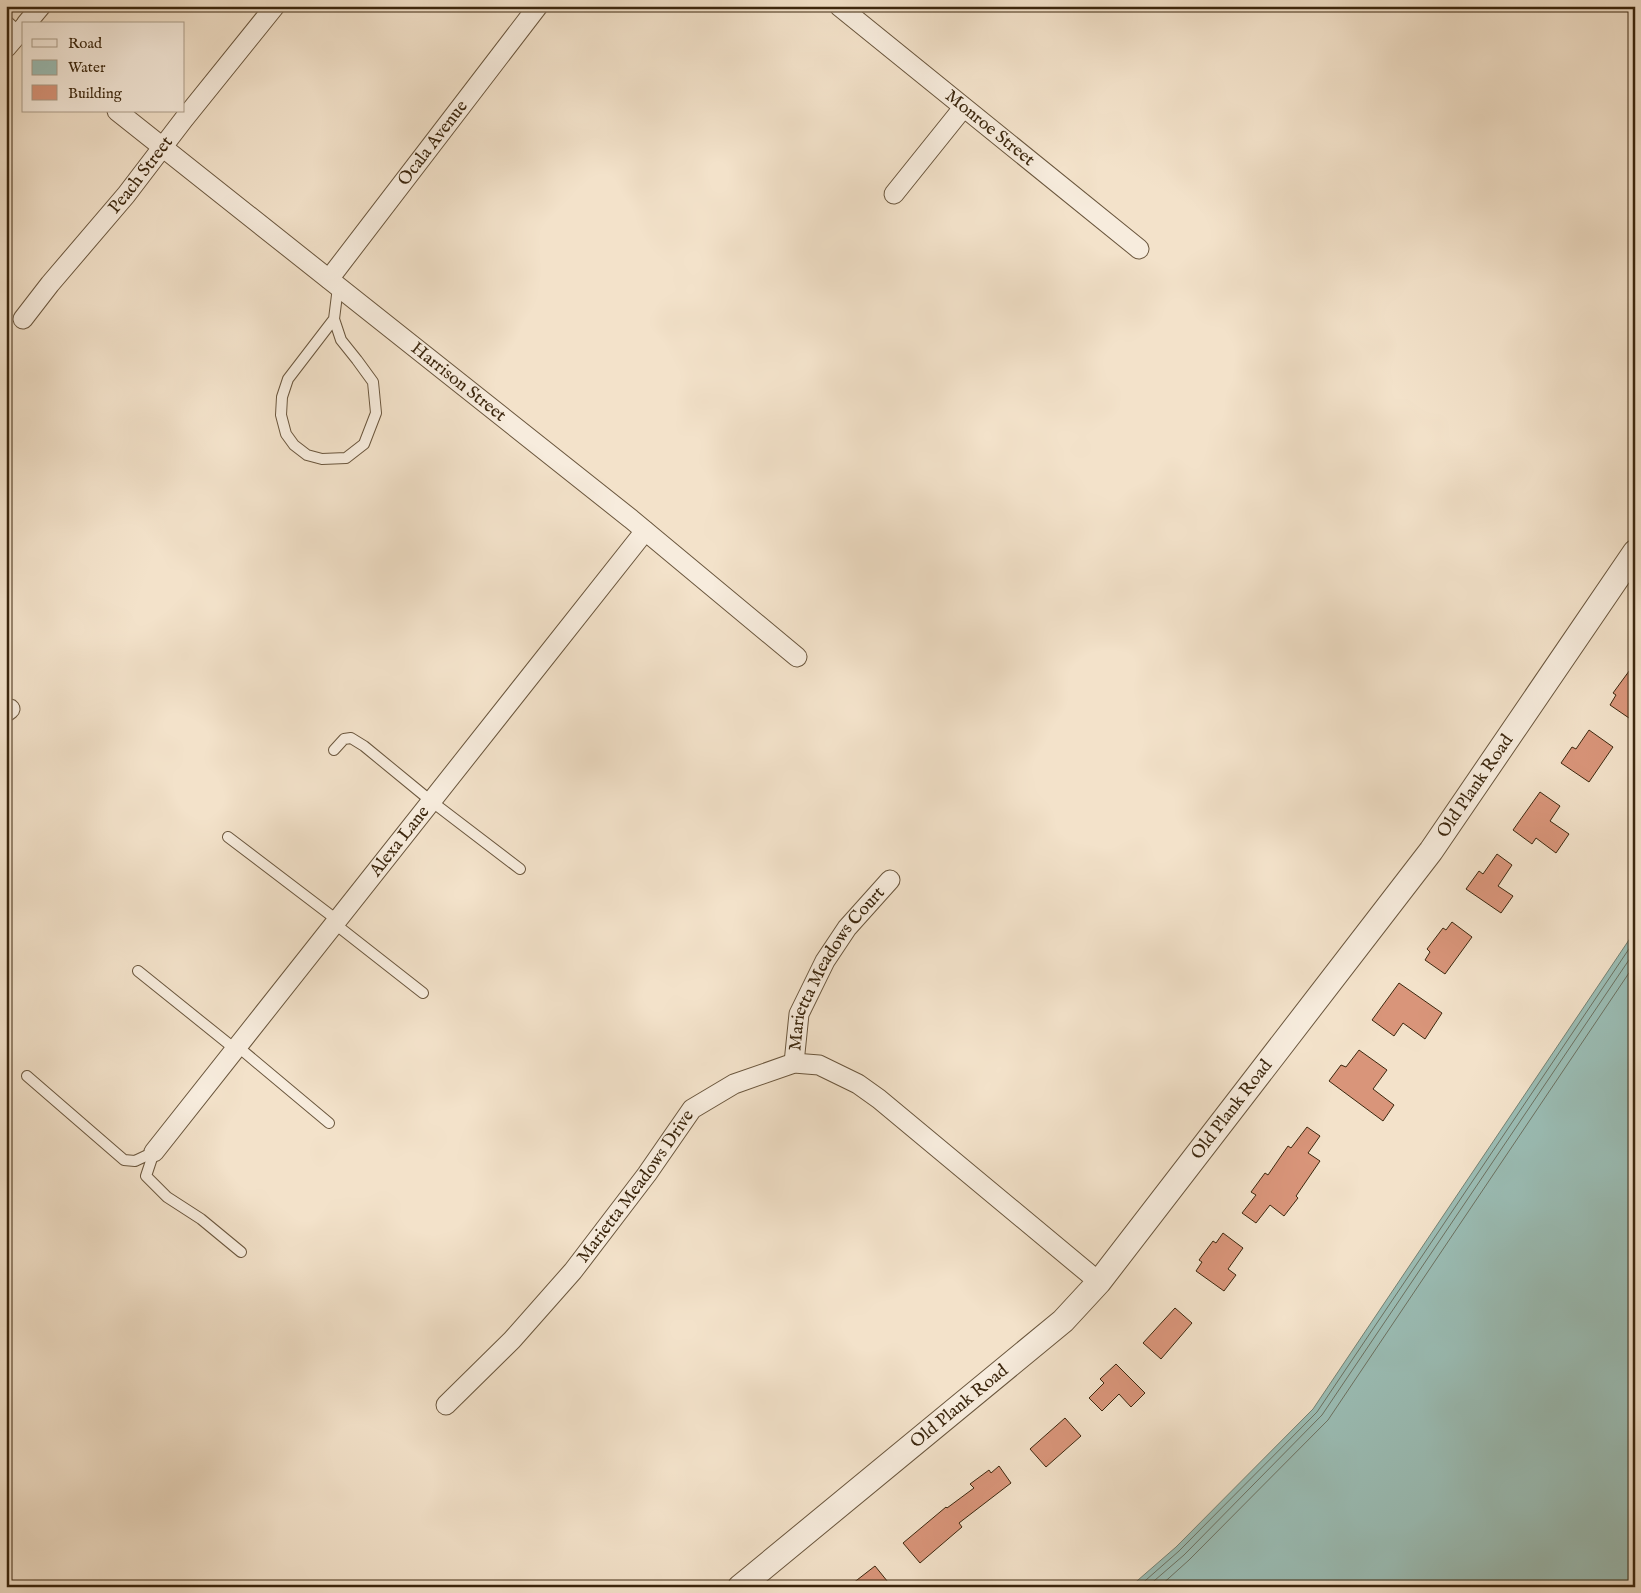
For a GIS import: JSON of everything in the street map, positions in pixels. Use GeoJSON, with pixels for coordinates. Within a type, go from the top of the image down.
{"type":"FeatureCollection","features":[{"type":"Feature","properties":{"kind":"street"},"geometry":{"type":"LineString","coordinates":[[26,22],[41,6]]}},
{"type":"Feature","properties":{"kind":"street","name":"Peach Street"},"geometry":{"type":"LineString","coordinates":[[23,319],[50,284],[126,195],[184,119],[276,6]]}},
{"type":"Feature","properties":{"kind":"street","name":"Ocala Avenue"},"geometry":{"type":"LineString","coordinates":[[333,283],[538,6]]}},
{"type":"Feature","properties":{"kind":"street","name":"Monroe Street"},"geometry":{"type":"LineString","coordinates":[[839,6],[1139,249]]}},
{"type":"Feature","properties":{"kind":"street"},"geometry":{"type":"LineString","coordinates":[[6,48],[20,28]]}},
{"type":"Feature","properties":{"kind":"street"},"geometry":{"type":"LineString","coordinates":[[894,194],[963,108]]}},
{"type":"Feature","properties":{"kind":"street","name":"Harrison Street"},"geometry":{"type":"LineString","coordinates":[[119,112],[646,531],[797,657]]}},
{"type":"Feature","properties":{"kind":"street","name":"Alexa Lane"},"geometry":{"type":"LineString","coordinates":[[154,1152],[646,531]]}},
{"type":"Feature","properties":{"kind":"street","name":"Old Plank Road"},"geometry":{"type":"LineString","coordinates":[[740,1587],[1063,1321],[1099,1282],[1431,851],[1635,552]]}},
{"type":"Feature","properties":{"kind":"street","name":"Marietta Meadows Court"},"geometry":{"type":"LineString","coordinates":[[794,1063],[799,1014],[824,961],[847,928],[890,880]]}},
{"type":"Feature","properties":{"kind":"street","name":"Marietta Meadows Drive"},"geometry":{"type":"LineString","coordinates":[[446,1405],[512,1340],[573,1271],[647,1174],[692,1109],[734,1084],[794,1063],[819,1065],[858,1084],[879,1099],[1099,1282]]}},
{"type":"Feature","properties":{"kind":"lane"},"geometry":{"type":"LineString","coordinates":[[333,283],[334,319],[341,340],[373,382],[376,413],[364,444],[346,458],[322,459],[307,455],[294,446],[286,434],[281,415],[282,397],[288,379],[334,319]]}},
{"type":"Feature","properties":{"kind":"lane"},"geometry":{"type":"LineString","coordinates":[[334,750],[344,739],[351,738],[364,746],[431,802],[520,870]]}},
{"type":"Feature","properties":{"kind":"lane"},"geometry":{"type":"LineString","coordinates":[[228,837],[423,993]]}},
{"type":"Feature","properties":{"kind":"lane"},"geometry":{"type":"LineString","coordinates":[[138,971],[328,1123]]}},
{"type":"Feature","properties":{"kind":"lane"},"geometry":{"type":"LineString","coordinates":[[27,1076],[124,1160],[135,1161],[154,1152]]}},
{"type":"Feature","properties":{"kind":"lane"},"geometry":{"type":"LineString","coordinates":[[154,1152],[146,1176],[167,1197],[201,1220],[241,1252]]}},
{"type":"Feature","properties":{"kind":"water"},"geometry":{"type":"Polygon","coordinates":[[[1635,931],[1635,1587],[1130,1587],[1176,1547],[1313,1409],[1635,931]]]}},
{"type":"Feature","properties":{"kind":"building"},"geometry":{"type":"Polygon","coordinates":[[[1635,663],[1635,709],[1629,718],[1610,705],[1616,695],[1613,693],[1635,663]]]}},
{"type":"Feature","properties":{"kind":"building"},"geometry":{"type":"Polygon","coordinates":[[[1589,730],[1613,747],[1589,782],[1561,763],[1572,747],[1576,749],[1589,730]]]}},
{"type":"Feature","properties":{"kind":"building"},"geometry":{"type":"Polygon","coordinates":[[[1540,792],[1560,806],[1550,821],[1569,834],[1556,853],[1536,838],[1532,844],[1513,830],[1540,792]]]}},
{"type":"Feature","properties":{"kind":"building"},"geometry":{"type":"Polygon","coordinates":[[[1497,854],[1512,865],[1498,886],[1513,896],[1501,913],[1466,889],[1479,871],[1483,874],[1497,854]]]}},
{"type":"Feature","properties":{"kind":"building"},"geometry":{"type":"Polygon","coordinates":[[[1452,922],[1472,937],[1445,974],[1425,960],[1430,952],[1427,949],[1443,928],[1446,930],[1452,922]]]}},
{"type":"Feature","properties":{"kind":"building"},"geometry":{"type":"Polygon","coordinates":[[[1399,983],[1442,1013],[1425,1039],[1403,1023],[1394,1036],[1372,1020],[1399,983]]]}},
{"type":"Feature","properties":{"kind":"building"},"geometry":{"type":"Polygon","coordinates":[[[1359,1050],[1387,1070],[1373,1089],[1394,1105],[1383,1121],[1329,1081],[1341,1065],[1346,1067],[1359,1050]]]}},
{"type":"Feature","properties":{"kind":"building"},"geometry":{"type":"Polygon","coordinates":[[[1307,1127],[1320,1136],[1308,1153],[1320,1161],[1296,1196],[1298,1198],[1284,1216],[1270,1205],[1256,1223],[1242,1213],[1256,1195],[1251,1192],[1265,1173],[1268,1175],[1288,1146],[1291,1148],[1307,1127]]]}},
{"type":"Feature","properties":{"kind":"building"},"geometry":{"type":"Polygon","coordinates":[[[1223,1233],[1243,1248],[1228,1269],[1236,1275],[1224,1291],[1196,1271],[1202,1262],[1199,1260],[1213,1241],[1216,1243],[1223,1233]]]}},
{"type":"Feature","properties":{"kind":"building"},"geometry":{"type":"Polygon","coordinates":[[[1175,1308],[1192,1323],[1161,1359],[1143,1343],[1175,1308]]]}},
{"type":"Feature","properties":{"kind":"building"},"geometry":{"type":"Polygon","coordinates":[[[1116,1364],[1145,1393],[1131,1407],[1119,1394],[1102,1411],[1089,1398],[1104,1383],[1100,1379],[1116,1364]]]}},
{"type":"Feature","properties":{"kind":"building"},"geometry":{"type":"Polygon","coordinates":[[[1065,1418],[1081,1436],[1046,1467],[1030,1449],[1065,1418]]]}},
{"type":"Feature","properties":{"kind":"building"},"geometry":{"type":"Polygon","coordinates":[[[999,1466],[1011,1483],[959,1523],[962,1527],[920,1563],[903,1543],[946,1507],[974,1488],[970,1484],[989,1470],[991,1473],[999,1466]]]}},
{"type":"Feature","properties":{"kind":"building"},"geometry":{"type":"Polygon","coordinates":[[[875,1566],[892,1587],[848,1587],[875,1566]]]}}]}
